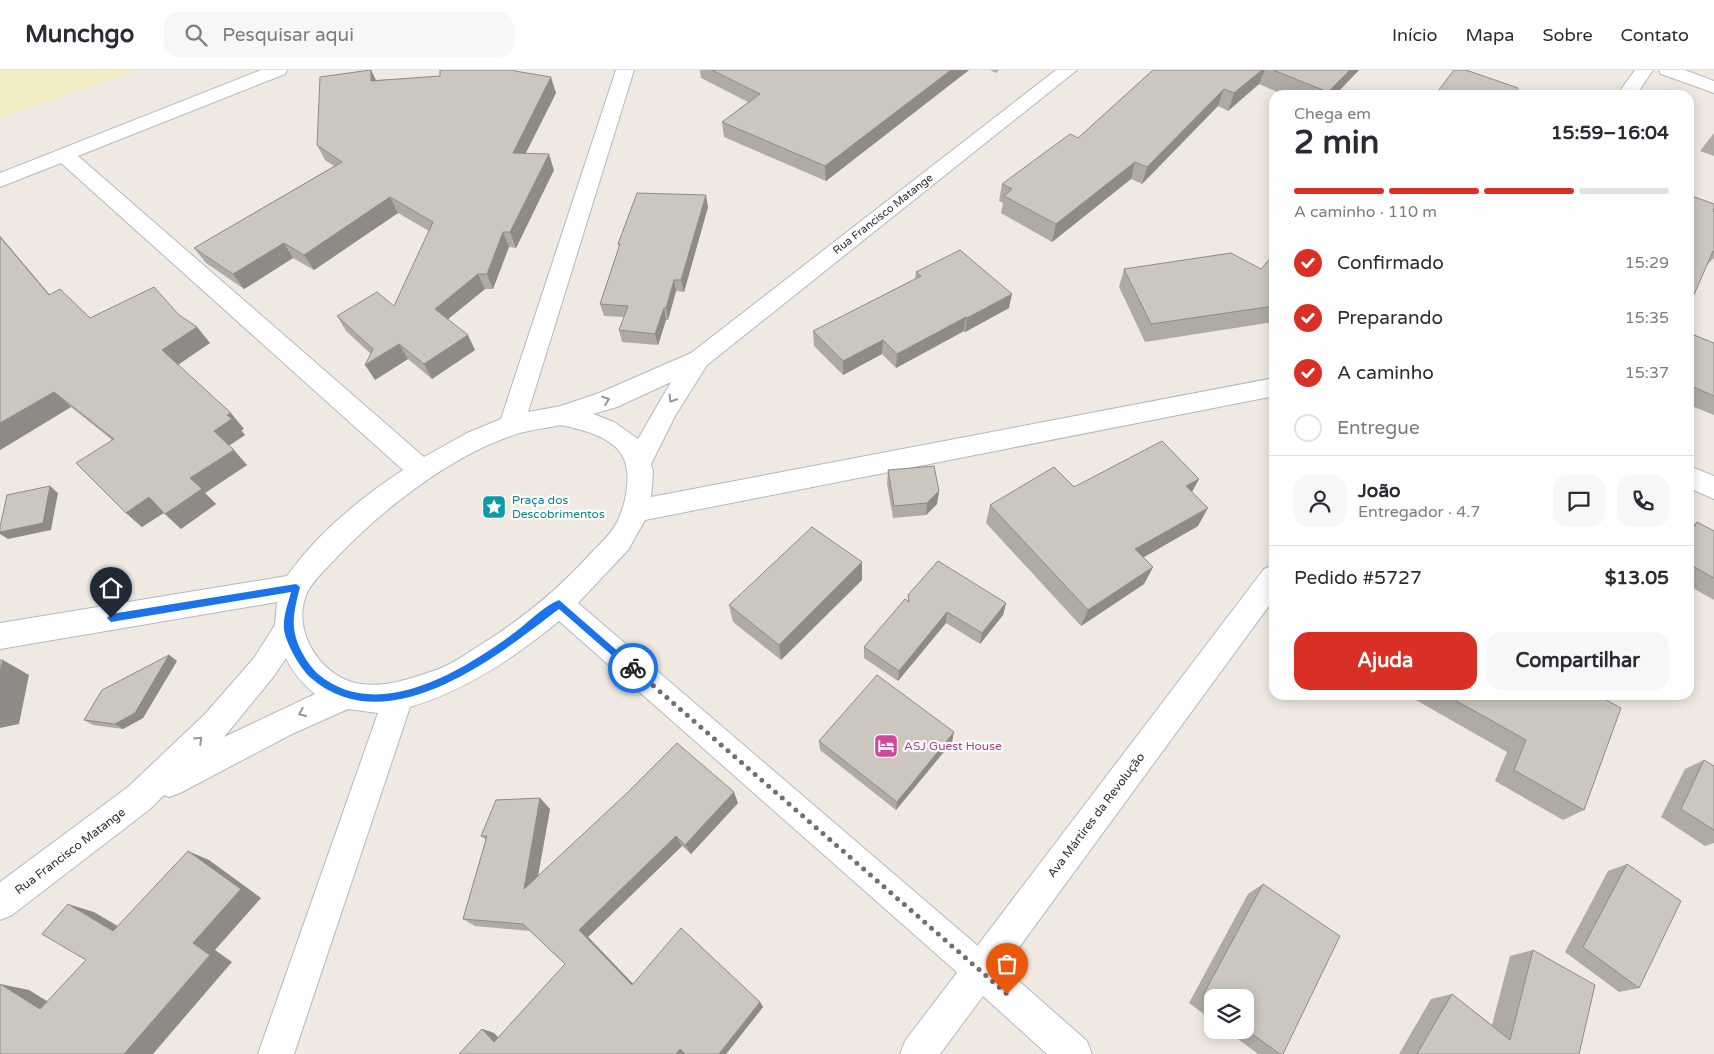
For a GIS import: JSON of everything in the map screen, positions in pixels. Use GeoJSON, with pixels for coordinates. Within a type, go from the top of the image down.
{"type":"FeatureCollection","features":[{"type":"Feature","properties":{"kind":"street"},"geometry":{"type":"LineString","coordinates":[[0,180],[278,70]]}},
{"type":"Feature","properties":{"kind":"street"},"geometry":{"type":"LineString","coordinates":[[511,426],[625,70]]}},
{"type":"Feature","properties":{"kind":"street","name":"Rua Francisco Matange"},"geometry":{"type":"LineString","coordinates":[[699,359],[1068,70]]}},
{"type":"Feature","properties":{"kind":"street"},"geometry":{"type":"LineString","coordinates":[[1630,90],[1644,70]]}},
{"type":"Feature","properties":{"kind":"street"},"geometry":{"type":"LineString","coordinates":[[1668,70],[1714,87]]}},
{"type":"Feature","properties":{"kind":"street"},"geometry":{"type":"LineString","coordinates":[[63,154],[422,471]]}},
{"type":"Feature","properties":{"kind":"street"},"geometry":{"type":"LineString","coordinates":[[560,415],[584,420],[609,430],[634,450],[640,461],[641,480],[635,511],[624,536],[585,580],[559,604],[512,640],[455,676],[398,698],[366,698],[347,695],[326,686],[309,671],[295,649],[288,630],[296,587],[318,559],[355,520],[388,493],[468,444],[511,426],[560,415],[608,400],[699,359]]}},
{"type":"Feature","properties":{"kind":"street"},"geometry":{"type":"LineString","coordinates":[[640,461],[653,432],[672,398],[699,359]]}},
{"type":"Feature","properties":{"kind":"street"},"geometry":{"type":"LineString","coordinates":[[635,511],[1269,388]]}},
{"type":"Feature","properties":{"kind":"street"},"geometry":{"type":"LineString","coordinates":[[1694,478],[1714,488]]}},
{"type":"Feature","properties":{"kind":"street","name":"Ava Mártires da Revolução"},"geometry":{"type":"LineString","coordinates":[[918,1054],[1269,584]]}},
{"type":"Feature","properties":{"kind":"street"},"geometry":{"type":"LineString","coordinates":[[0,636],[296,587]]}},
{"type":"Feature","properties":{"kind":"street"},"geometry":{"type":"LineString","coordinates":[[559,604],[1074,1054]]}},
{"type":"Feature","properties":{"kind":"street"},"geometry":{"type":"LineString","coordinates":[[139,798],[216,724],[264,667],[288,630]]}},
{"type":"Feature","properties":{"kind":"street"},"geometry":{"type":"LineString","coordinates":[[139,798],[254,736],[301,713],[347,695]]}},
{"type":"Feature","properties":{"kind":"street"},"geometry":{"type":"LineString","coordinates":[[276,1054],[398,698]]}},
{"type":"Feature","properties":{"kind":"street","name":"Rua Francisco Matange"},"geometry":{"type":"LineString","coordinates":[[0,903],[139,798]]}},
{"type":"Feature","properties":{"kind":"sand"},"geometry":{"type":"Polygon","coordinates":[[[0,70],[136,70],[0,118],[0,70]]]}},
{"type":"Feature","properties":{"kind":"building"},"geometry":{"type":"Polygon","coordinates":[[[371,70],[371,81],[440,76],[440,70],[515,70],[551,77],[513,153],[549,154],[510,232],[503,232],[487,274],[478,274],[435,309],[468,335],[424,364],[399,344],[365,365],[373,349],[337,316],[377,292],[394,306],[433,222],[390,197],[304,255],[284,243],[233,274],[194,248],[342,162],[317,145],[320,77],[371,70]]]}},
{"type":"Feature","properties":{"kind":"building"},"geometry":{"type":"Polygon","coordinates":[[[712,70],[951,70],[825,166],[722,122],[760,94],[712,70]]]}},
{"type":"Feature","properties":{"kind":"building"},"geometry":{"type":"Polygon","coordinates":[[[1153,70],[1262,70],[1234,93],[1224,89],[1147,167],[1135,162],[1056,224],[1004,196],[1012,189],[1002,184],[1070,134],[1078,138],[1153,70]]]}},
{"type":"Feature","properties":{"kind":"building"},"geometry":{"type":"Polygon","coordinates":[[[1273,70],[1350,70],[1330,90],[1323,90],[1273,70]]]}},
{"type":"Feature","properties":{"kind":"building"},"geometry":{"type":"Polygon","coordinates":[[[1454,70],[1466,70],[1518,88],[1517,90],[1439,90],[1454,70]]]}},
{"type":"Feature","properties":{"kind":"building"},"geometry":{"type":"Polygon","coordinates":[[[637,193],[706,195],[681,280],[674,280],[666,308],[664,308],[655,334],[619,330],[628,306],[600,304],[620,244],[618,244],[637,193]]]}},
{"type":"Feature","properties":{"kind":"building"},"geometry":{"type":"Polygon","coordinates":[[[1694,197],[1714,204],[1713,251],[1694,295],[1694,197]]]}},
{"type":"Feature","properties":{"kind":"building"},"geometry":{"type":"Polygon","coordinates":[[[0,237],[49,295],[60,289],[90,318],[154,287],[179,315],[197,327],[162,350],[231,413],[227,415],[232,419],[214,431],[234,450],[190,478],[202,489],[165,514],[149,497],[126,513],[76,463],[114,439],[54,392],[0,423],[0,237]]]}},
{"type":"Feature","properties":{"kind":"building"},"geometry":{"type":"Polygon","coordinates":[[[960,250],[1012,294],[897,354],[883,340],[843,361],[813,331],[921,276],[916,272],[960,250]]]}},
{"type":"Feature","properties":{"kind":"building"},"geometry":{"type":"Polygon","coordinates":[[[1231,253],[1261,269],[1269,260],[1269,307],[1151,324],[1124,269],[1231,253]]]}},
{"type":"Feature","properties":{"kind":"building"},"geometry":{"type":"Polygon","coordinates":[[[1694,335],[1714,343],[1714,396],[1694,387],[1694,335]]]}},
{"type":"Feature","properties":{"kind":"building"},"geometry":{"type":"Polygon","coordinates":[[[1162,441],[1199,479],[1186,486],[1208,508],[1135,549],[1153,567],[1088,610],[990,505],[1054,467],[1074,487],[1162,441]]]}},
{"type":"Feature","properties":{"kind":"building"},"geometry":{"type":"Polygon","coordinates":[[[934,466],[939,491],[927,503],[894,506],[888,470],[934,466]]]}},
{"type":"Feature","properties":{"kind":"building"},"geometry":{"type":"Polygon","coordinates":[[[50,486],[43,523],[0,532],[7,495],[50,486]]]}},
{"type":"Feature","properties":{"kind":"building"},"geometry":{"type":"Polygon","coordinates":[[[1697,522],[1714,531],[1714,578],[1694,567],[1694,527],[1697,522]]]}},
{"type":"Feature","properties":{"kind":"building"},"geometry":{"type":"Polygon","coordinates":[[[812,527],[862,562],[779,645],[729,605],[812,527]]]}},
{"type":"Feature","properties":{"kind":"building"},"geometry":{"type":"Polygon","coordinates":[[[938,561],[1006,603],[982,633],[947,612],[899,671],[864,647],[905,599],[909,602],[908,595],[938,561]]]}},
{"type":"Feature","properties":{"kind":"building"},"geometry":{"type":"Polygon","coordinates":[[[169,655],[135,713],[115,724],[84,720],[102,690],[169,655]]]}},
{"type":"Feature","properties":{"kind":"building"},"geometry":{"type":"Polygon","coordinates":[[[0,660],[3,660],[0,672],[0,660]]]}},
{"type":"Feature","properties":{"kind":"building","name":"ASJ Guest House"},"geometry":{"type":"Polygon","coordinates":[[[877,675],[954,732],[897,802],[819,741],[877,675]]]}},
{"type":"Feature","properties":{"kind":"building"},"geometry":{"type":"Polygon","coordinates":[[[1455,700],[1606,700],[1621,708],[1584,810],[1514,770],[1526,740],[1455,700]]]}},
{"type":"Feature","properties":{"kind":"building"},"geometry":{"type":"Polygon","coordinates":[[[677,743],[734,792],[685,845],[676,836],[579,930],[632,985],[681,928],[760,1002],[719,1054],[685,1054],[680,1049],[676,1054],[459,1054],[482,1029],[494,1042],[565,964],[523,924],[463,919],[487,836],[481,836],[496,800],[540,798],[524,889],[626,794],[677,743]]]}},
{"type":"Feature","properties":{"kind":"building"},"geometry":{"type":"Polygon","coordinates":[[[1704,760],[1714,766],[1714,830],[1681,809],[1704,760]]]}},
{"type":"Feature","properties":{"kind":"building"},"geometry":{"type":"Polygon","coordinates":[[[188,851],[241,889],[193,943],[210,955],[124,1054],[0,1054],[0,984],[40,1009],[86,960],[42,934],[68,904],[113,931],[188,851]]]}},
{"type":"Feature","properties":{"kind":"building"},"geometry":{"type":"Polygon","coordinates":[[[1627,864],[1681,901],[1639,988],[1583,947],[1627,864]]]}},
{"type":"Feature","properties":{"kind":"building"},"geometry":{"type":"Polygon","coordinates":[[[1263,884],[1340,936],[1283,1054],[1280,1054],[1254,1035],[1254,989],[1206,989],[1263,884]]]}},
{"type":"Feature","properties":{"kind":"building"},"geometry":{"type":"Polygon","coordinates":[[[1533,950],[1595,985],[1579,1054],[1417,1054],[1452,994],[1510,1040],[1533,950]]]}},
{"type":"Feature","properties":{"kind":"way so far"},"geometry":{"type":"LineString","coordinates":[[633,668],[1007,994]]}},
{"type":"Feature","properties":{"kind":"place","name":"Praça dos Descobrimentos"},"geometry":{"type":"Point","coordinates":[494,507]}},
{"type":"Feature","properties":{"kind":"place","name":"ASJ Guest House"},"geometry":{"type":"Point","coordinates":[886,746]}},
{"type":"Feature","properties":{"kind":"route"},"geometry":{"type":"LineString","coordinates":[[111,618],[296,587],[288,630],[295,649],[309,671],[326,686],[347,695],[366,698],[398,698],[455,676],[512,640],[559,604],[633,668]]}}]}
